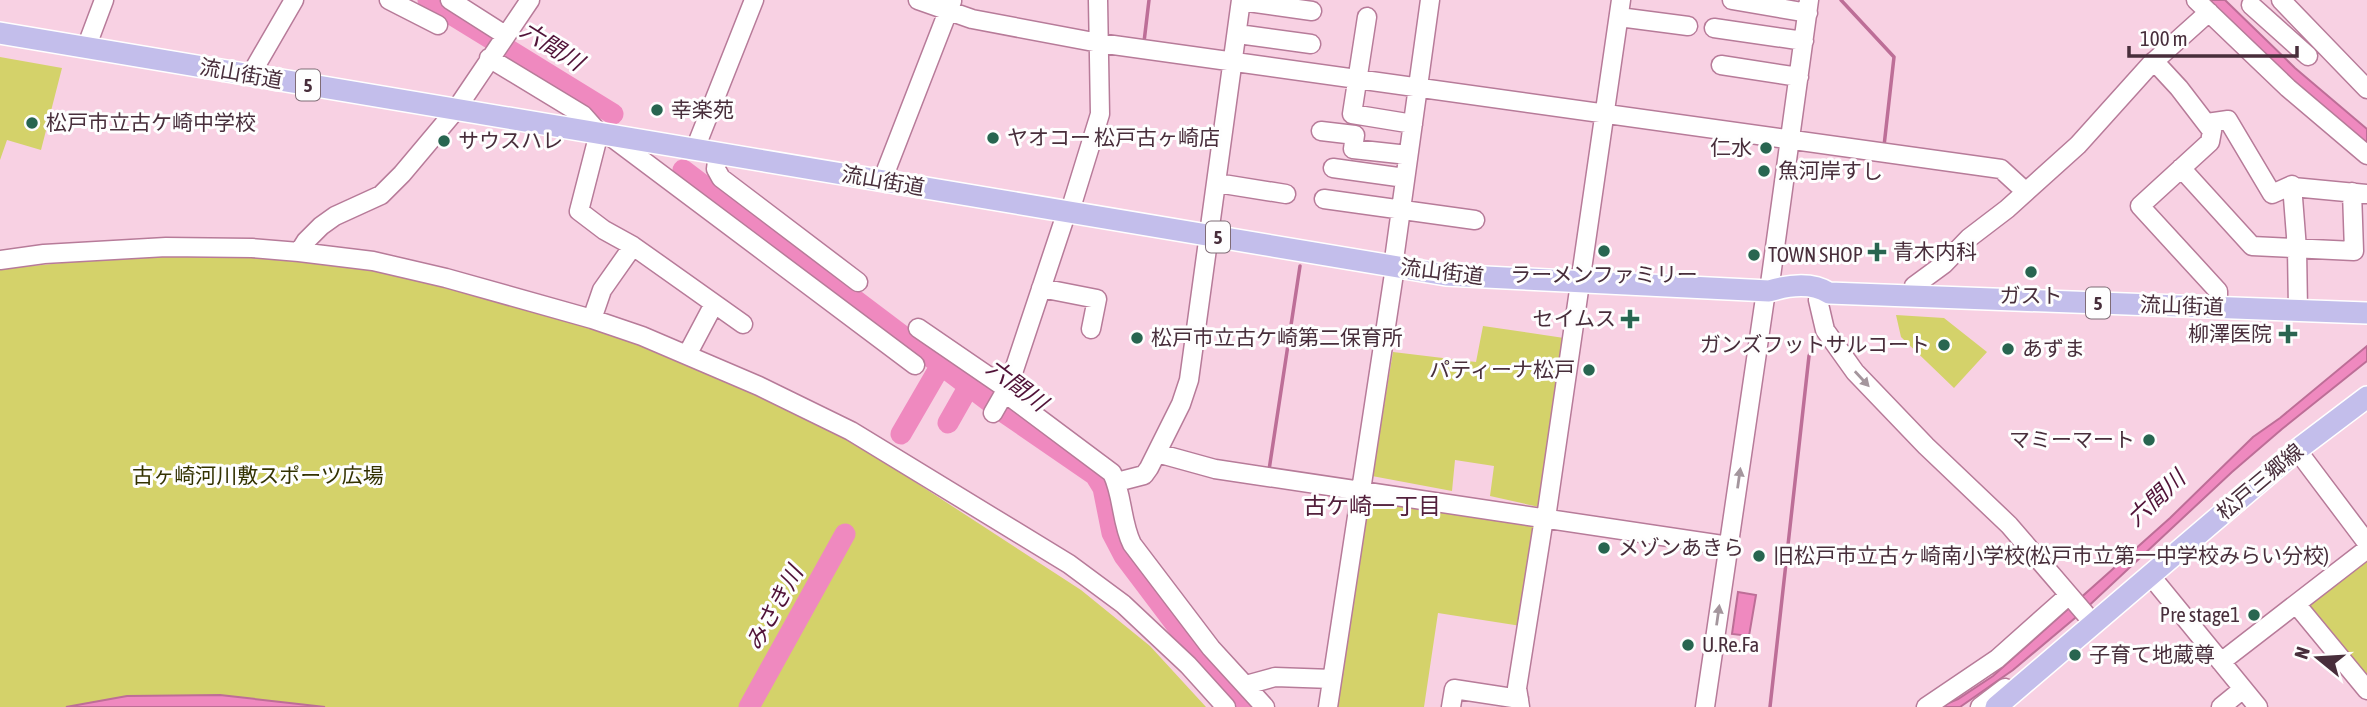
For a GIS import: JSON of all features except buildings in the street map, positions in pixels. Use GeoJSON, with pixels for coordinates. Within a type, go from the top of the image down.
{"type":"FeatureCollection","features":[{"type":"Feature","properties":{"kind":"main road","name":"流山街道"},"geometry":{"type":"LineString","coordinates":[[0,33],[455,111],[1474,278],[1768,291],[1782,298],[1913,297],[2367,313]]}},
{"type":"Feature","properties":{"kind":"main road","name":"松戸三郷線"},"geometry":{"type":"LineString","coordinates":[[1996,707],[2062,652],[2091,621],[2150,575],[2297,450],[2367,397]]}},
{"type":"Feature","properties":{"kind":"street"},"geometry":{"type":"LineString","coordinates":[[253,76],[254,69],[294,0]]}},
{"type":"Feature","properties":{"kind":"street"},"geometry":{"type":"LineString","coordinates":[[389,0],[438,25]]}},
{"type":"Feature","properties":{"kind":"street"},"geometry":{"type":"LineString","coordinates":[[450,0],[505,35]]}},
{"type":"Feature","properties":{"kind":"street"},"geometry":{"type":"LineString","coordinates":[[299,252],[306,241],[335,216],[381,195],[426,147],[455,111],[530,0]]}},
{"type":"Feature","properties":{"kind":"street"},"geometry":{"type":"LineString","coordinates":[[695,149],[754,0]]}},
{"type":"Feature","properties":{"kind":"street"},"geometry":{"type":"LineString","coordinates":[[918,0],[951,6],[972,19],[1099,43],[2001,169],[2026,192]]}},
{"type":"Feature","properties":{"kind":"street"},"geometry":{"type":"LineString","coordinates":[[993,413],[1006,391],[1100,114],[1098,0]]}},
{"type":"Feature","properties":{"kind":"street"},"geometry":{"type":"LineString","coordinates":[[1328,707],[1394,267],[1430,0]]}},
{"type":"Feature","properties":{"kind":"street"},"geometry":{"type":"LineString","coordinates":[[1705,707],[1809,6],[1732,0]]}},
{"type":"Feature","properties":{"kind":"street"},"geometry":{"type":"LineString","coordinates":[[2281,0],[2367,89]]}},
{"type":"Feature","properties":{"kind":"street"},"geometry":{"type":"LineString","coordinates":[[86,48],[101,1]]}},
{"type":"Feature","properties":{"kind":"street"},"geometry":{"type":"LineString","coordinates":[[1117,482],[1144,475],[1181,404],[1189,380],[1241,1],[1312,11]]}},
{"type":"Feature","properties":{"kind":"street"},"geometry":{"type":"LineString","coordinates":[[2250,5],[2308,56]]}},
{"type":"Feature","properties":{"kind":"street"},"geometry":{"type":"LineString","coordinates":[[882,181],[951,6]]}},
{"type":"Feature","properties":{"kind":"street"},"geometry":{"type":"LineString","coordinates":[[1913,297],[1914,286],[1944,264],[1969,238],[2078,145],[2202,6],[2298,97],[2367,155]]}},
{"type":"Feature","properties":{"kind":"street"},"geometry":{"type":"LineString","coordinates":[[1451,707],[1454,689],[1519,703],[1517,688],[1545,518],[1620,9],[1688,26]]}},
{"type":"Feature","properties":{"kind":"street"},"geometry":{"type":"LineString","coordinates":[[1367,17],[1352,114],[1413,124]]}},
{"type":"Feature","properties":{"kind":"street"},"geometry":{"type":"LineString","coordinates":[[1714,28],[1804,41]]}},
{"type":"Feature","properties":{"kind":"street"},"geometry":{"type":"LineString","coordinates":[[1238,34],[1311,44]]}},
{"type":"Feature","properties":{"kind":"street"},"geometry":{"type":"LineString","coordinates":[[489,58],[583,115],[603,134],[910,361],[938,342]]}},
{"type":"Feature","properties":{"kind":"street"},"geometry":{"type":"LineString","coordinates":[[2154,61],[2213,131],[2210,142],[2140,206],[2218,290],[2218,307]]}},
{"type":"Feature","properties":{"kind":"street"},"geometry":{"type":"LineString","coordinates":[[1721,65],[1799,77]]}},
{"type":"Feature","properties":{"kind":"street"},"geometry":{"type":"LineString","coordinates":[[2181,168],[2252,246],[2354,251],[2360,193],[2292,185],[2272,194],[2228,120],[2207,123]]}},
{"type":"Feature","properties":{"kind":"street"},"geometry":{"type":"LineString","coordinates":[[1321,131],[1356,135],[1353,149],[1408,155]]}},
{"type":"Feature","properties":{"kind":"street"},"geometry":{"type":"LineString","coordinates":[[603,134],[579,211],[743,324]]}},
{"type":"Feature","properties":{"kind":"street"},"geometry":{"type":"LineString","coordinates":[[718,153],[716,169],[721,178],[858,282]]}},
{"type":"Feature","properties":{"kind":"street"},"geometry":{"type":"LineString","coordinates":[[1333,168],[1405,178]]}},
{"type":"Feature","properties":{"kind":"street"},"geometry":{"type":"LineString","coordinates":[[1217,183],[1286,194]]}},
{"type":"Feature","properties":{"kind":"street"},"geometry":{"type":"LineString","coordinates":[[2293,187],[2298,310]]}},
{"type":"Feature","properties":{"kind":"street"},"geometry":{"type":"LineString","coordinates":[[1324,199],[1475,220]]}},
{"type":"Feature","properties":{"kind":"street"},"geometry":{"type":"LineString","coordinates":[[592,318],[602,290],[633,246]]}},
{"type":"Feature","properties":{"kind":"street"},"geometry":{"type":"LineString","coordinates":[[0,260],[71,252],[166,247],[252,248],[299,252],[373,261],[592,318],[642,335],[759,386],[852,431],[1069,564],[1123,604],[1188,665],[1226,707]]}},
{"type":"Feature","properties":{"kind":"street"},"geometry":{"type":"LineString","coordinates":[[1041,288],[1097,299],[1091,329]]}},
{"type":"Feature","properties":{"kind":"street"},"geometry":{"type":"LineString","coordinates":[[1824,297],[1825,330],[1856,372],[1926,446],[2009,525],[2091,621]]}},
{"type":"Feature","properties":{"kind":"street"},"geometry":{"type":"LineString","coordinates":[[687,355],[714,304]]}},
{"type":"Feature","properties":{"kind":"street"},"geometry":{"type":"LineString","coordinates":[[918,328],[1006,391],[1112,473],[1117,482],[1132,544],[1211,648],[1265,707]]}},
{"type":"Feature","properties":{"kind":"street"},"geometry":{"type":"LineString","coordinates":[[2297,450],[2367,543]]}},
{"type":"Feature","properties":{"kind":"street"},"geometry":{"type":"LineString","coordinates":[[1157,453],[1215,469],[1729,545]]}},
{"type":"Feature","properties":{"kind":"street"},"geometry":{"type":"LineString","coordinates":[[2221,662],[2367,549]]}},
{"type":"Feature","properties":{"kind":"street"},"geometry":{"type":"LineString","coordinates":[[2150,575],[2258,707]]}},
{"type":"Feature","properties":{"kind":"street"},"geometry":{"type":"LineString","coordinates":[[1926,707],[1997,659],[2069,595]]}},
{"type":"Feature","properties":{"kind":"street"},"geometry":{"type":"LineString","coordinates":[[2296,604],[2366,686]]}},
{"type":"Feature","properties":{"kind":"street"},"geometry":{"type":"LineString","coordinates":[[1980,707],[2062,652]]}},
{"type":"Feature","properties":{"kind":"street"},"geometry":{"type":"LineString","coordinates":[[2010,707],[2062,652]]}},
{"type":"Feature","properties":{"kind":"street"},"geometry":{"type":"LineString","coordinates":[[1246,685],[1275,677],[1332,680]]}},
{"type":"Feature","properties":{"kind":"street"},"geometry":{"type":"LineString","coordinates":[[2221,707],[2243,689]]}},
{"type":"Feature","properties":{"kind":"green space","name":"松戸市立古ケ崎中学校"},"geometry":{"type":"Polygon","coordinates":[[[0,57],[62,68],[41,150],[7,140],[0,160],[0,57]]]}},
{"type":"Feature","properties":{"kind":"green space","name":"古ヶ崎河川敷スポーツ広場"},"geometry":{"type":"Polygon","coordinates":[[[166,253],[263,254],[354,265],[499,298],[650,349],[826,424],[1081,590],[1150,646],[1206,707],[325,707],[220,695],[127,696],[66,707],[0,707],[0,269],[166,253]]]}},
{"type":"Feature","properties":{"kind":"green space","name":"ガンズフットサルコート"},"geometry":{"type":"Polygon","coordinates":[[[1896,315],[1944,318],[1987,352],[1954,388],[1901,337],[1896,315]]]}},
{"type":"Feature","properties":{"kind":"green space"},"geometry":{"type":"Polygon","coordinates":[[[1483,326],[1564,338],[1539,507],[1490,496],[1494,466],[1455,460],[1452,491],[1372,476],[1393,352],[1476,362],[1483,326]]]}},
{"type":"Feature","properties":{"kind":"green space"},"geometry":{"type":"Polygon","coordinates":[[[1370,497],[1537,523],[1521,626],[1438,613],[1424,707],[1336,707],[1370,497]]]}},
{"type":"Feature","properties":{"kind":"green space"},"geometry":{"type":"Polygon","coordinates":[[[2367,557],[2367,678],[2306,603],[2367,557]]]}},
{"type":"Feature","properties":{"kind":"shaded area"},"geometry":{"type":"Polygon","coordinates":[[[2201,0],[2225,0],[2295,68],[2367,129],[2367,151],[2201,0]]]}},
{"type":"Feature","properties":{"kind":"shaded area"},"geometry":{"type":"Polygon","coordinates":[[[2367,346],[2367,361],[2232,472],[2081,613],[2013,670],[1960,707],[1939,707],[1958,699],[1993,676],[2170,518],[2253,437],[2367,346]]]}},
{"type":"Feature","properties":{"kind":"shaded area"},"geometry":{"type":"Polygon","coordinates":[[[1738,592],[1756,595],[1749,636],[1732,634],[1738,592]]]}},
{"type":"Feature","properties":{"kind":"shaded area"},"geometry":{"type":"Polygon","coordinates":[[[220,695],[325,707],[66,707],[127,696],[220,695]]]}},
{"type":"Feature","properties":{"kind":"waterway","name":"六間川"},"geometry":{"type":"LineString","coordinates":[[428,0],[613,114]]}},
{"type":"Feature","properties":{"kind":"waterway"},"geometry":{"type":"LineString","coordinates":[[1144,42],[1149,0]]}},
{"type":"Feature","properties":{"kind":"waterway"},"geometry":{"type":"LineString","coordinates":[[1841,0],[1894,57],[1884,146]]}},
{"type":"Feature","properties":{"kind":"waterway","name":"六間川"},"geometry":{"type":"LineString","coordinates":[[683,170],[1002,411],[1095,475],[1103,488],[1112,533],[1124,556],[1198,654],[1244,707]]}},
{"type":"Feature","properties":{"kind":"waterway"},"geometry":{"type":"LineString","coordinates":[[1269,470],[1300,266]]}},
{"type":"Feature","properties":{"kind":"waterway"},"geometry":{"type":"LineString","coordinates":[[1770,707],[1809,356],[1820,342]]}},
{"type":"Feature","properties":{"kind":"waterway","name":"みさき川"},"geometry":{"type":"LineString","coordinates":[[901,434],[941,365]]}},
{"type":"Feature","properties":{"kind":"waterway"},"geometry":{"type":"LineString","coordinates":[[948,423],[969,386]]}},
{"type":"Feature","properties":{"kind":"waterway","name":"みさき川"},"geometry":{"type":"LineString","coordinates":[[749,707],[845,534]]}},
{"type":"Feature","properties":{"kind":"place","name":"幸楽苑"},"geometry":{"type":"Point","coordinates":[657,110]}},
{"type":"Feature","properties":{"kind":"place","name":"松戸市立古ケ崎中学校"},"geometry":{"type":"Point","coordinates":[32,123]}},
{"type":"Feature","properties":{"kind":"place","name":"ヤオコー 松戸古ヶ崎店"},"geometry":{"type":"Point","coordinates":[993,138]}},
{"type":"Feature","properties":{"kind":"place","name":"サウスハレ"},"geometry":{"type":"Point","coordinates":[444,141]}},
{"type":"Feature","properties":{"kind":"place","name":"仁水"},"geometry":{"type":"Point","coordinates":[1766,148]}},
{"type":"Feature","properties":{"kind":"place","name":"魚河岸すし"},"geometry":{"type":"Point","coordinates":[1764,171]}},
{"type":"Feature","properties":{"kind":"place","name":"ラーメンファミリー"},"geometry":{"type":"Point","coordinates":[1604,251]}},
{"type":"Feature","properties":{"kind":"place","name":"青木内科"},"geometry":{"type":"Point","coordinates":[1877,252]}},
{"type":"Feature","properties":{"kind":"place","name":"TOWN SHOP"},"geometry":{"type":"Point","coordinates":[1754,255]}},
{"type":"Feature","properties":{"kind":"place","name":"ガスト"},"geometry":{"type":"Point","coordinates":[2031,272]}},
{"type":"Feature","properties":{"kind":"place","name":"セイムス"},"geometry":{"type":"Point","coordinates":[1630,319]}},
{"type":"Feature","properties":{"kind":"place","name":"柳澤医院"},"geometry":{"type":"Point","coordinates":[2288,334]}},
{"type":"Feature","properties":{"kind":"place","name":"松戸市立古ケ崎第二保育所"},"geometry":{"type":"Point","coordinates":[1137,338]}},
{"type":"Feature","properties":{"kind":"place","name":"ガンズフットサルコート"},"geometry":{"type":"Point","coordinates":[1944,345]}},
{"type":"Feature","properties":{"kind":"place","name":"あずま"},"geometry":{"type":"Point","coordinates":[2008,349]}},
{"type":"Feature","properties":{"kind":"place","name":"パティーナ松戸"},"geometry":{"type":"Point","coordinates":[1589,370]}},
{"type":"Feature","properties":{"kind":"place","name":"マミーマート"},"geometry":{"type":"Point","coordinates":[2149,440]}},
{"type":"Feature","properties":{"kind":"place","name":"メゾンあきら"},"geometry":{"type":"Point","coordinates":[1604,548]}},
{"type":"Feature","properties":{"kind":"place","name":"旧松戸市立古ヶ崎南小学校(松戸市立第一中学校みらい分校)"},"geometry":{"type":"Point","coordinates":[1759,556]}},
{"type":"Feature","properties":{"kind":"place","name":"Pre stage1"},"geometry":{"type":"Point","coordinates":[2254,615]}},
{"type":"Feature","properties":{"kind":"place","name":"U.Re.Fa"},"geometry":{"type":"Point","coordinates":[1688,645]}},
{"type":"Feature","properties":{"kind":"place","name":"子育て地蔵尊"},"geometry":{"type":"Point","coordinates":[2075,655]}},
{"type":"Feature","properties":{"kind":"district","name":"古ケ崎一丁目"},"geometry":{"type":"Point","coordinates":[1372,506]}}]}
